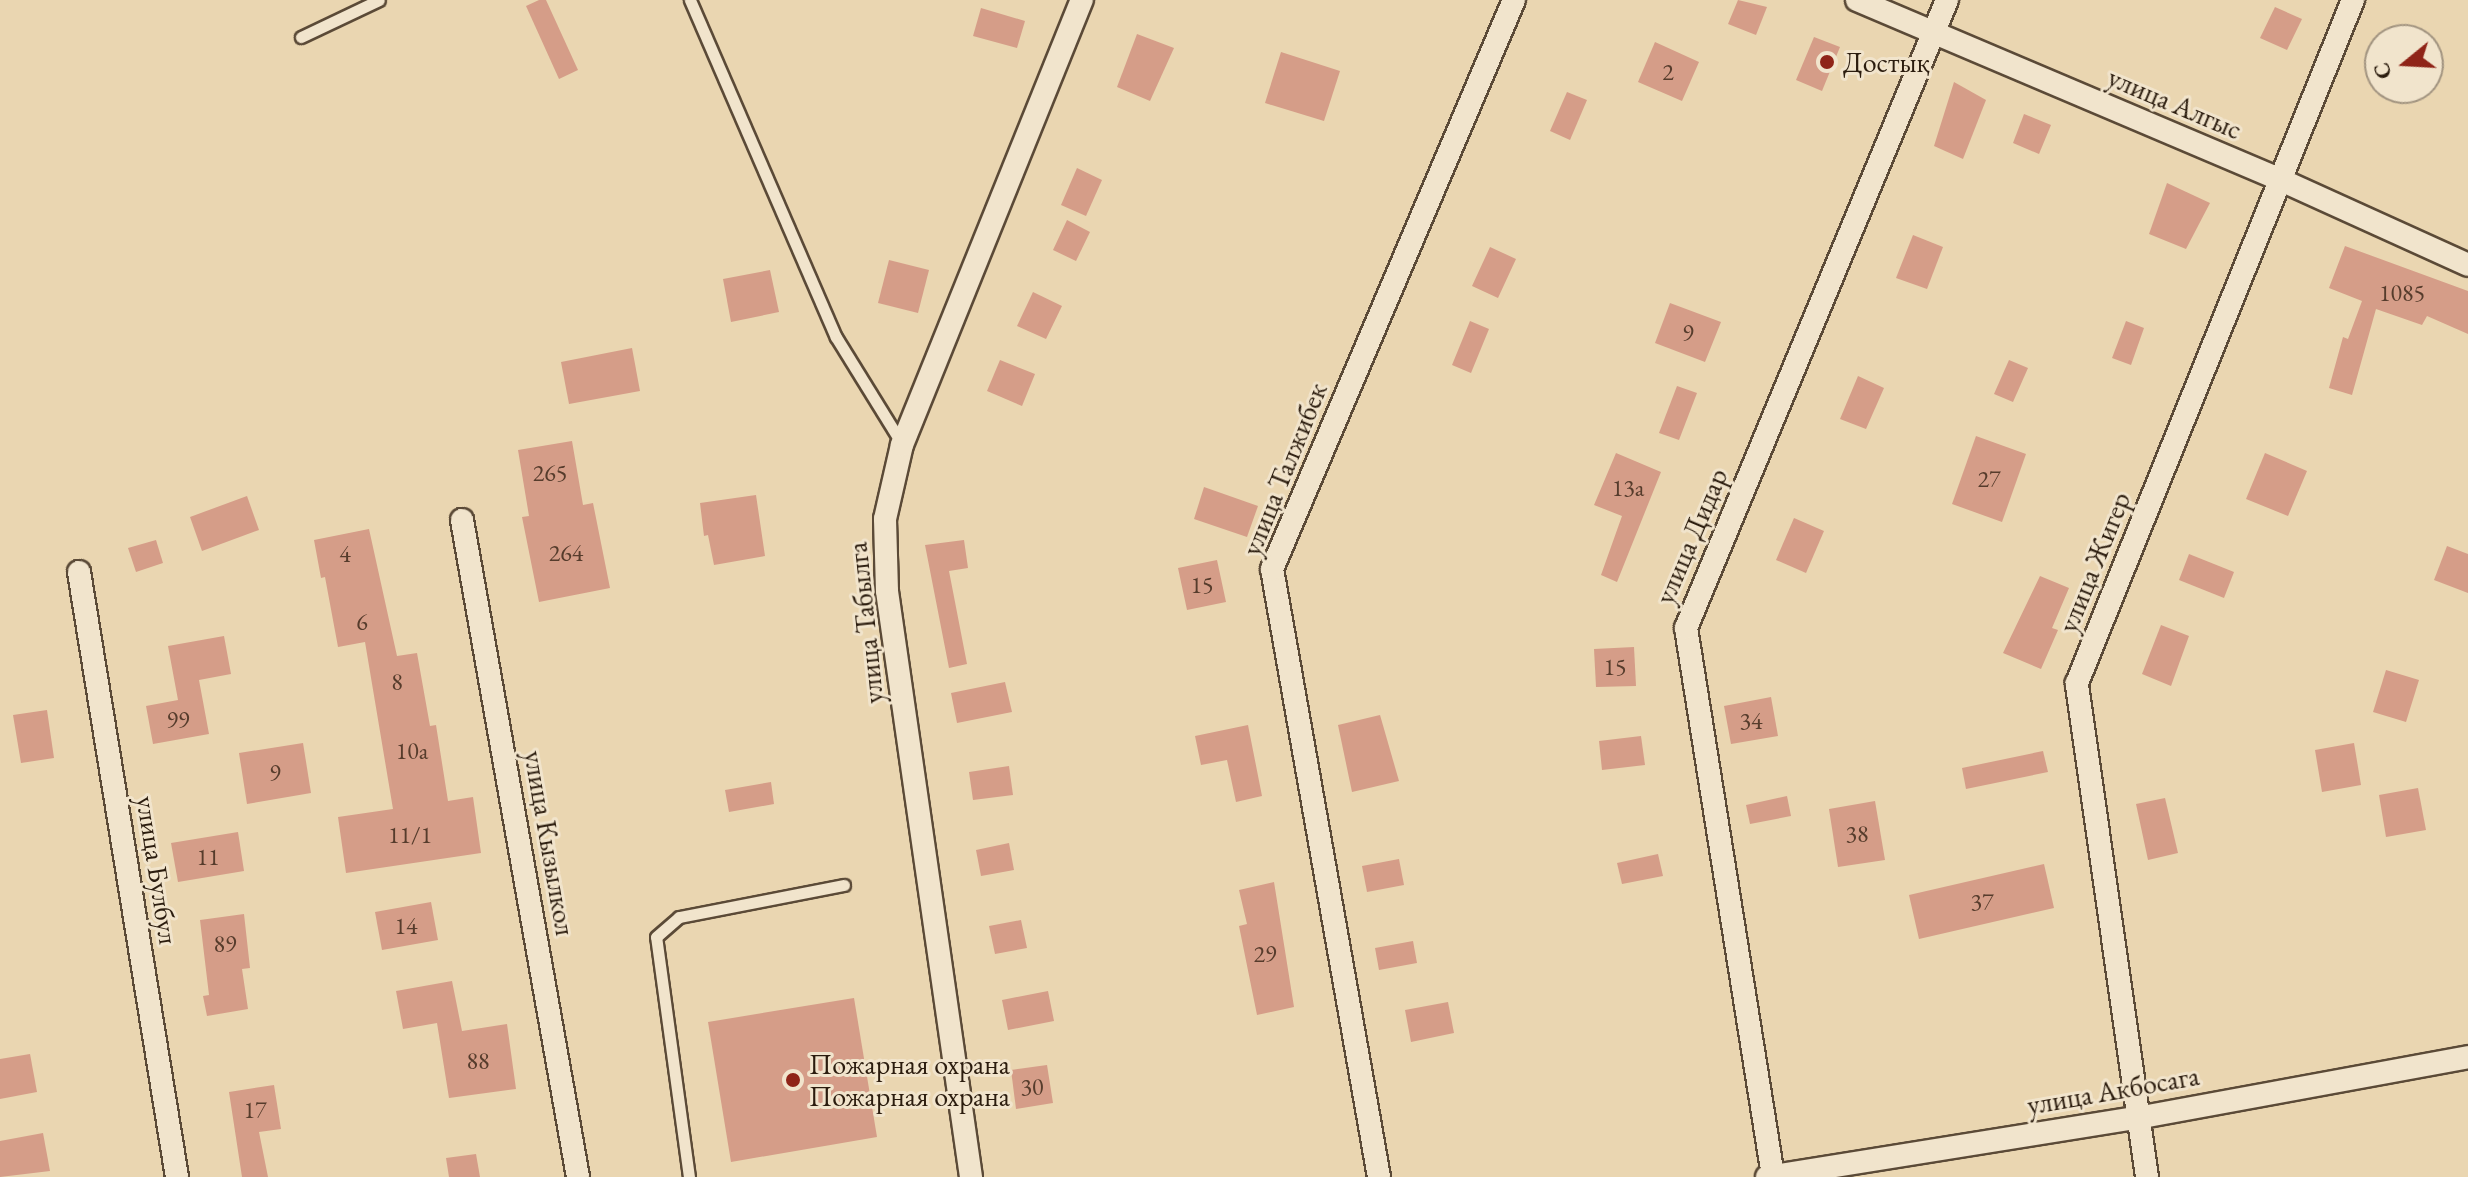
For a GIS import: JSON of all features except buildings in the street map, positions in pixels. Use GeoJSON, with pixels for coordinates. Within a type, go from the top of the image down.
{"type":"FeatureCollection","features":[{"type":"Feature","properties":{"kind":"street","name":"улица Табылга"},"geometry":{"type":"LineString","coordinates":[[971,1177],[887,591],[885,519],[902,445],[1082,0]]}},
{"type":"Feature","properties":{"kind":"street","name":"улица Талжибек"},"geometry":{"type":"LineString","coordinates":[[1379,1177],[1272,569],[1514,0]]}},
{"type":"Feature","properties":{"kind":"street","name":"улица Алгыс"},"geometry":{"type":"LineString","coordinates":[[1857,0],[1933,35],[2281,180],[2468,265]]}},
{"type":"Feature","properties":{"kind":"street","name":"улица Дидар"},"geometry":{"type":"LineString","coordinates":[[1770,1176],[1686,628],[1947,0]]}},
{"type":"Feature","properties":{"kind":"street","name":"улица Жигер"},"geometry":{"type":"LineString","coordinates":[[2147,1177],[2077,683],[2353,0]]}},
{"type":"Feature","properties":{"kind":"street","name":"улица Кызылкол"},"geometry":{"type":"LineString","coordinates":[[462,520],[578,1177]]}},
{"type":"Feature","properties":{"kind":"street","name":"улица Булбул"},"geometry":{"type":"LineString","coordinates":[[79,572],[177,1177]]}},
{"type":"Feature","properties":{"kind":"street","name":"улица Акбосага"},"geometry":{"type":"LineString","coordinates":[[1770,1176],[2137,1118],[2468,1057]]}},
{"type":"Feature","properties":{"kind":"lane"},"geometry":{"type":"LineString","coordinates":[[301,37],[379,0]]}},
{"type":"Feature","properties":{"kind":"lane"},"geometry":{"type":"LineString","coordinates":[[690,0],[836,337],[902,445]]}},
{"type":"Feature","properties":{"kind":"lane"},"geometry":{"type":"LineString","coordinates":[[689,1177],[656,937],[679,917],[844,885]]}},
{"type":"Feature","properties":{"kind":"place","name":"Достық"},"geometry":{"type":"Point","coordinates":[1827,62]}},
{"type":"Feature","properties":{"kind":"place","name":"Пожарная охрана Пожарная охрана"},"geometry":{"type":"Point","coordinates":[793,1080]}}]}
